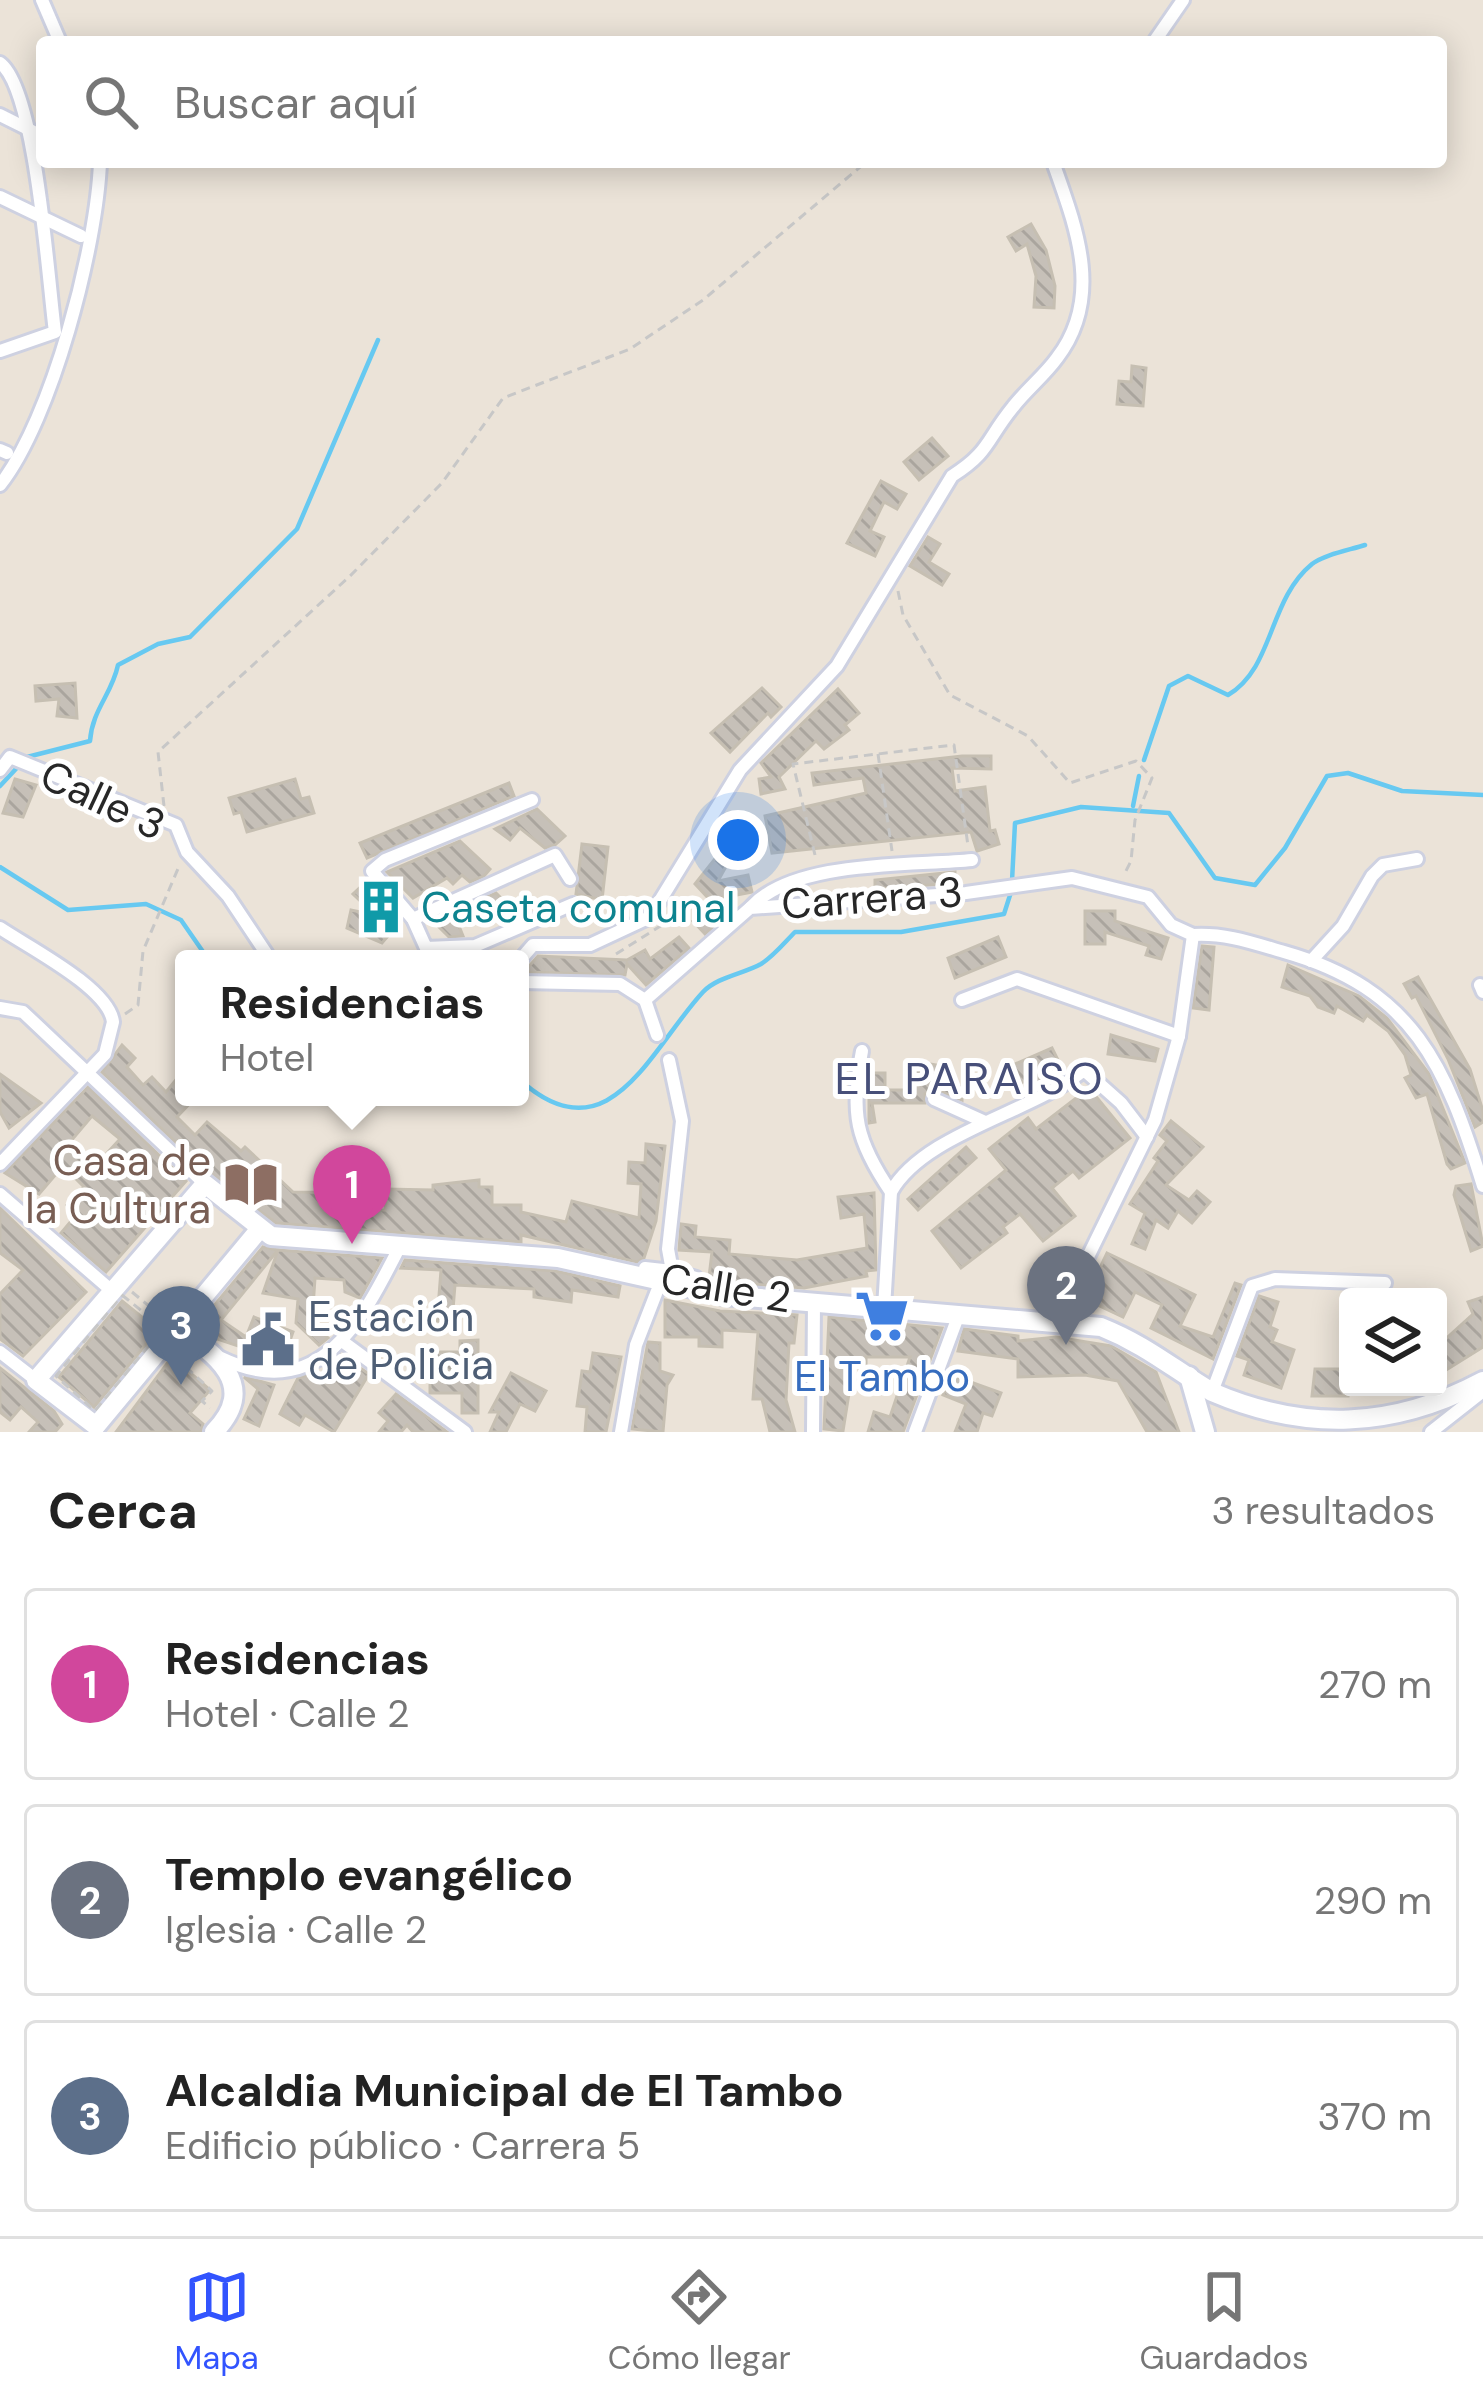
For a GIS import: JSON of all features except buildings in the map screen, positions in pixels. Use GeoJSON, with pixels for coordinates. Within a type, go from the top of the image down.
{"type":"FeatureCollection","features":[{"type":"Feature","properties":{"kind":"street"},"geometry":{"type":"LineString","coordinates":[[41,0],[56,36]]}},
{"type":"Feature","properties":{"kind":"street"},"geometry":{"type":"LineString","coordinates":[[1158,36],[1184,0]]}},
{"type":"Feature","properties":{"kind":"street"},"geometry":{"type":"LineString","coordinates":[[0,63],[11,71],[36,132]]}},
{"type":"Feature","properties":{"kind":"street"},"geometry":{"type":"LineString","coordinates":[[0,115],[36,132]]}},
{"type":"Feature","properties":{"kind":"street"},"geometry":{"type":"LineString","coordinates":[[0,351],[55,332],[38,168]]}},
{"type":"Feature","properties":{"kind":"street"},"geometry":{"type":"LineString","coordinates":[[0,484],[22,458],[82,281],[99,168]]}},
{"type":"Feature","properties":{"kind":"street"},"geometry":{"type":"LineString","coordinates":[[528,950],[533,945],[590,945],[650,917],[740,770],[837,666],[952,476],[983,456],[1015,404],[1060,355],[1084,295],[1083,254],[1055,168]]}},
{"type":"Feature","properties":{"kind":"street"},"geometry":{"type":"LineString","coordinates":[[0,197],[40,212],[80,236]]}},
{"type":"Feature","properties":{"kind":"street","name":"Calle 3"},"geometry":{"type":"LineString","coordinates":[[0,770],[10,757],[176,825],[187,852]]}},
{"type":"Feature","properties":{"kind":"street"},"geometry":{"type":"LineString","coordinates":[[532,800],[385,860],[371,871],[413,919],[426,948],[475,946],[573,904]]}},
{"type":"Feature","properties":{"kind":"street"},"geometry":{"type":"LineString","coordinates":[[187,852],[228,896],[264,950]]}},
{"type":"Feature","properties":{"kind":"street"},"geometry":{"type":"LineString","coordinates":[[750,908],[769,887],[970,853]]}},
{"type":"Feature","properties":{"kind":"street"},"geometry":{"type":"LineString","coordinates":[[413,919],[555,855],[570,879]]}},
{"type":"Feature","properties":{"kind":"street"},"geometry":{"type":"LineString","coordinates":[[1311,961],[1343,926],[1372,876],[1383,866],[1417,859]]}},
{"type":"Feature","properties":{"kind":"street","name":"Carrera 3"},"geometry":{"type":"LineString","coordinates":[[645,1000],[750,908],[966,893],[1072,878],[1118,887]]}},
{"type":"Feature","properties":{"kind":"street"},"geometry":{"type":"LineString","coordinates":[[1118,887],[1148,897],[1172,926],[1193,934],[1219,933],[1311,961],[1376,993],[1417,1028],[1461,1116],[1483,1186]]}},
{"type":"Feature","properties":{"kind":"street"},"geometry":{"type":"LineString","coordinates":[[0,928],[46,955],[102,1000],[113,1022],[105,1054],[0,1163]]}},
{"type":"Feature","properties":{"kind":"street"},"geometry":{"type":"LineString","coordinates":[[1058,1320],[1147,1138],[1179,1036],[1193,934]]}},
{"type":"Feature","properties":{"kind":"street"},"geometry":{"type":"LineString","coordinates":[[962,1000],[1017,979],[1179,1036]]}},
{"type":"Feature","properties":{"kind":"street"},"geometry":{"type":"LineString","coordinates":[[529,982],[620,984],[645,1000],[657,1035]]}},
{"type":"Feature","properties":{"kind":"street"},"geometry":{"type":"LineString","coordinates":[[0,1008],[23,1012],[258,1231],[94,1429],[0,1352]]}},
{"type":"Feature","properties":{"kind":"street"},"geometry":{"type":"LineString","coordinates":[[862,1051],[857,1094],[863,1156],[891,1192]]}},
{"type":"Feature","properties":{"kind":"street"},"geometry":{"type":"LineString","coordinates":[[669,1060],[682,1121],[668,1249],[672,1271]]}},
{"type":"Feature","properties":{"kind":"street"},"geometry":{"type":"LineString","coordinates":[[884,1308],[891,1192],[898,1179],[985,1122],[1065,1086],[1084,1070],[1121,1102],[1147,1138]]}},
{"type":"Feature","properties":{"kind":"street"},"geometry":{"type":"LineString","coordinates":[[934,1099],[985,1122]]}},
{"type":"Feature","properties":{"kind":"street"},"geometry":{"type":"LineString","coordinates":[[36,1380],[205,1184]]}},
{"type":"Feature","properties":{"kind":"street"},"geometry":{"type":"LineString","coordinates":[[0,1194],[116,1287]]}},
{"type":"Feature","properties":{"kind":"street","name":"Calle 2"},"geometry":{"type":"LineString","coordinates":[[258,1231],[558,1258],[706,1291],[1101,1327],[1146,1344],[1212,1392],[1302,1428],[1388,1422],[1424,1412],[1483,1381]]}},
{"type":"Feature","properties":{"kind":"street"},"geometry":{"type":"LineString","coordinates":[[177,1329],[221,1358],[271,1374],[298,1370],[343,1341],[400,1246]]}},
{"type":"Feature","properties":{"kind":"street"},"geometry":{"type":"LineString","coordinates":[[645,1268],[696,1278],[706,1291]]}},
{"type":"Feature","properties":{"kind":"street"},"geometry":{"type":"LineString","coordinates":[[1212,1392],[1252,1286],[1276,1279],[1385,1283]]}},
{"type":"Feature","properties":{"kind":"street"},"geometry":{"type":"LineString","coordinates":[[621,1432],[636,1346],[657,1291]]}},
{"type":"Feature","properties":{"kind":"street"},"geometry":{"type":"LineString","coordinates":[[813,1432],[814,1302]]}},
{"type":"Feature","properties":{"kind":"street"},"geometry":{"type":"LineString","coordinates":[[915,1432],[959,1314]]}},
{"type":"Feature","properties":{"kind":"street"},"geometry":{"type":"LineString","coordinates":[[343,1341],[464,1432]]}},
{"type":"Feature","properties":{"kind":"street"},"geometry":{"type":"LineString","coordinates":[[214,1432],[225,1421],[231,1397],[221,1358]]}},
{"type":"Feature","properties":{"kind":"street"},"geometry":{"type":"LineString","coordinates":[[1190,1376],[1205,1432]]}},
{"type":"Feature","properties":{"kind":"street"},"geometry":{"type":"LineString","coordinates":[[1431,1432],[1483,1391]]}},
{"type":"Feature","properties":{"kind":"path"},"geometry":{"type":"LineString","coordinates":[[163,820],[158,752],[350,576],[442,484],[503,398],[630,349],[703,300],[859,168]]}},
{"type":"Feature","properties":{"kind":"path"},"geometry":{"type":"LineString","coordinates":[[897,562],[902,615],[950,695],[1028,736],[1070,783],[1136,761],[1152,778],[1135,820],[1131,861],[1118,887]]}},
{"type":"Feature","properties":{"kind":"path"},"geometry":{"type":"LineString","coordinates":[[814,855],[793,764],[954,745],[970,853]]}},
{"type":"Feature","properties":{"kind":"path"},"geometry":{"type":"LineString","coordinates":[[878,754],[892,853]]}},
{"type":"Feature","properties":{"kind":"path"},"geometry":{"type":"LineString","coordinates":[[113,1022],[138,1005],[143,951],[162,897],[187,852]]}},
{"type":"Feature","properties":{"kind":"path"},"geometry":{"type":"LineString","coordinates":[[116,1287],[150,1306],[177,1329]]}},
{"type":"Feature","properties":{"kind":"path"},"geometry":{"type":"LineString","coordinates":[[122,1295],[144,1313],[163,1328],[95,1411],[56,1376],[122,1295]]}},
{"type":"Feature","properties":{"kind":"path"},"geometry":{"type":"LineString","coordinates":[[144,1313],[150,1306]]}},
{"type":"Feature","properties":{"kind":"path"},"geometry":{"type":"LineString","coordinates":[[176,1358],[212,1391],[202,1401]]}},
{"type":"Feature","properties":{"kind":"waterway"},"geometry":{"type":"LineString","coordinates":[[0,786],[27,757],[90,741],[118,665],[158,644],[190,637],[297,529],[378,340]]}},
{"type":"Feature","properties":{"kind":"waterway"},"geometry":{"type":"LineString","coordinates":[[1144,760],[1169,686],[1188,676],[1228,695],[1254,668],[1298,579],[1317,561],[1365,545]]}},
{"type":"Feature","properties":{"kind":"waterway"},"geometry":{"type":"LineString","coordinates":[[1012,881],[1015,823],[1081,807],[1169,813],[1215,878],[1255,885],[1285,848],[1327,776],[1348,773],[1402,791],[1483,795]]}},
{"type":"Feature","properties":{"kind":"waterway"},"geometry":{"type":"LineString","coordinates":[[1133,806],[1139,776]]}},
{"type":"Feature","properties":{"kind":"waterway"},"geometry":{"type":"LineString","coordinates":[[0,867],[68,910],[146,904],[181,920],[202,950]]}},
{"type":"Feature","properties":{"kind":"waterway"},"geometry":{"type":"LineString","coordinates":[[529,1086],[551,1101],[579,1108],[603,1102],[646,1066],[703,992],[761,964],[795,932],[901,932],[1004,914],[1011,892]]}},
{"type":"Feature","properties":{"kind":"place","name":"Caseta comunal"},"geometry":{"type":"Point","coordinates":[381,907]}},
{"type":"Feature","properties":{"kind":"place","name":"Casa de la Cultura"},"geometry":{"type":"Point","coordinates":[251,1184]}},
{"type":"Feature","properties":{"kind":"place","name":"Residencias"},"geometry":{"type":"Point","coordinates":[352,1244]}},
{"type":"Feature","properties":{"kind":"place","name":"El Tambo"},"geometry":{"type":"Point","coordinates":[882,1316]}},
{"type":"Feature","properties":{"kind":"place","name":"Estación de Policia"},"geometry":{"type":"Point","coordinates":[268,1340]}},
{"type":"Feature","properties":{"kind":"place","name":"Templo evangélico"},"geometry":{"type":"Point","coordinates":[1066,1345]}},
{"type":"Feature","properties":{"kind":"place","name":"Alcaldia Municipal de El Tambo"},"geometry":{"type":"Point","coordinates":[181,1385]}},
{"type":"Feature","properties":{"kind":"district","name":"EL PARAISO"},"geometry":{"type":"Point","coordinates":[970,1078]}}]}
